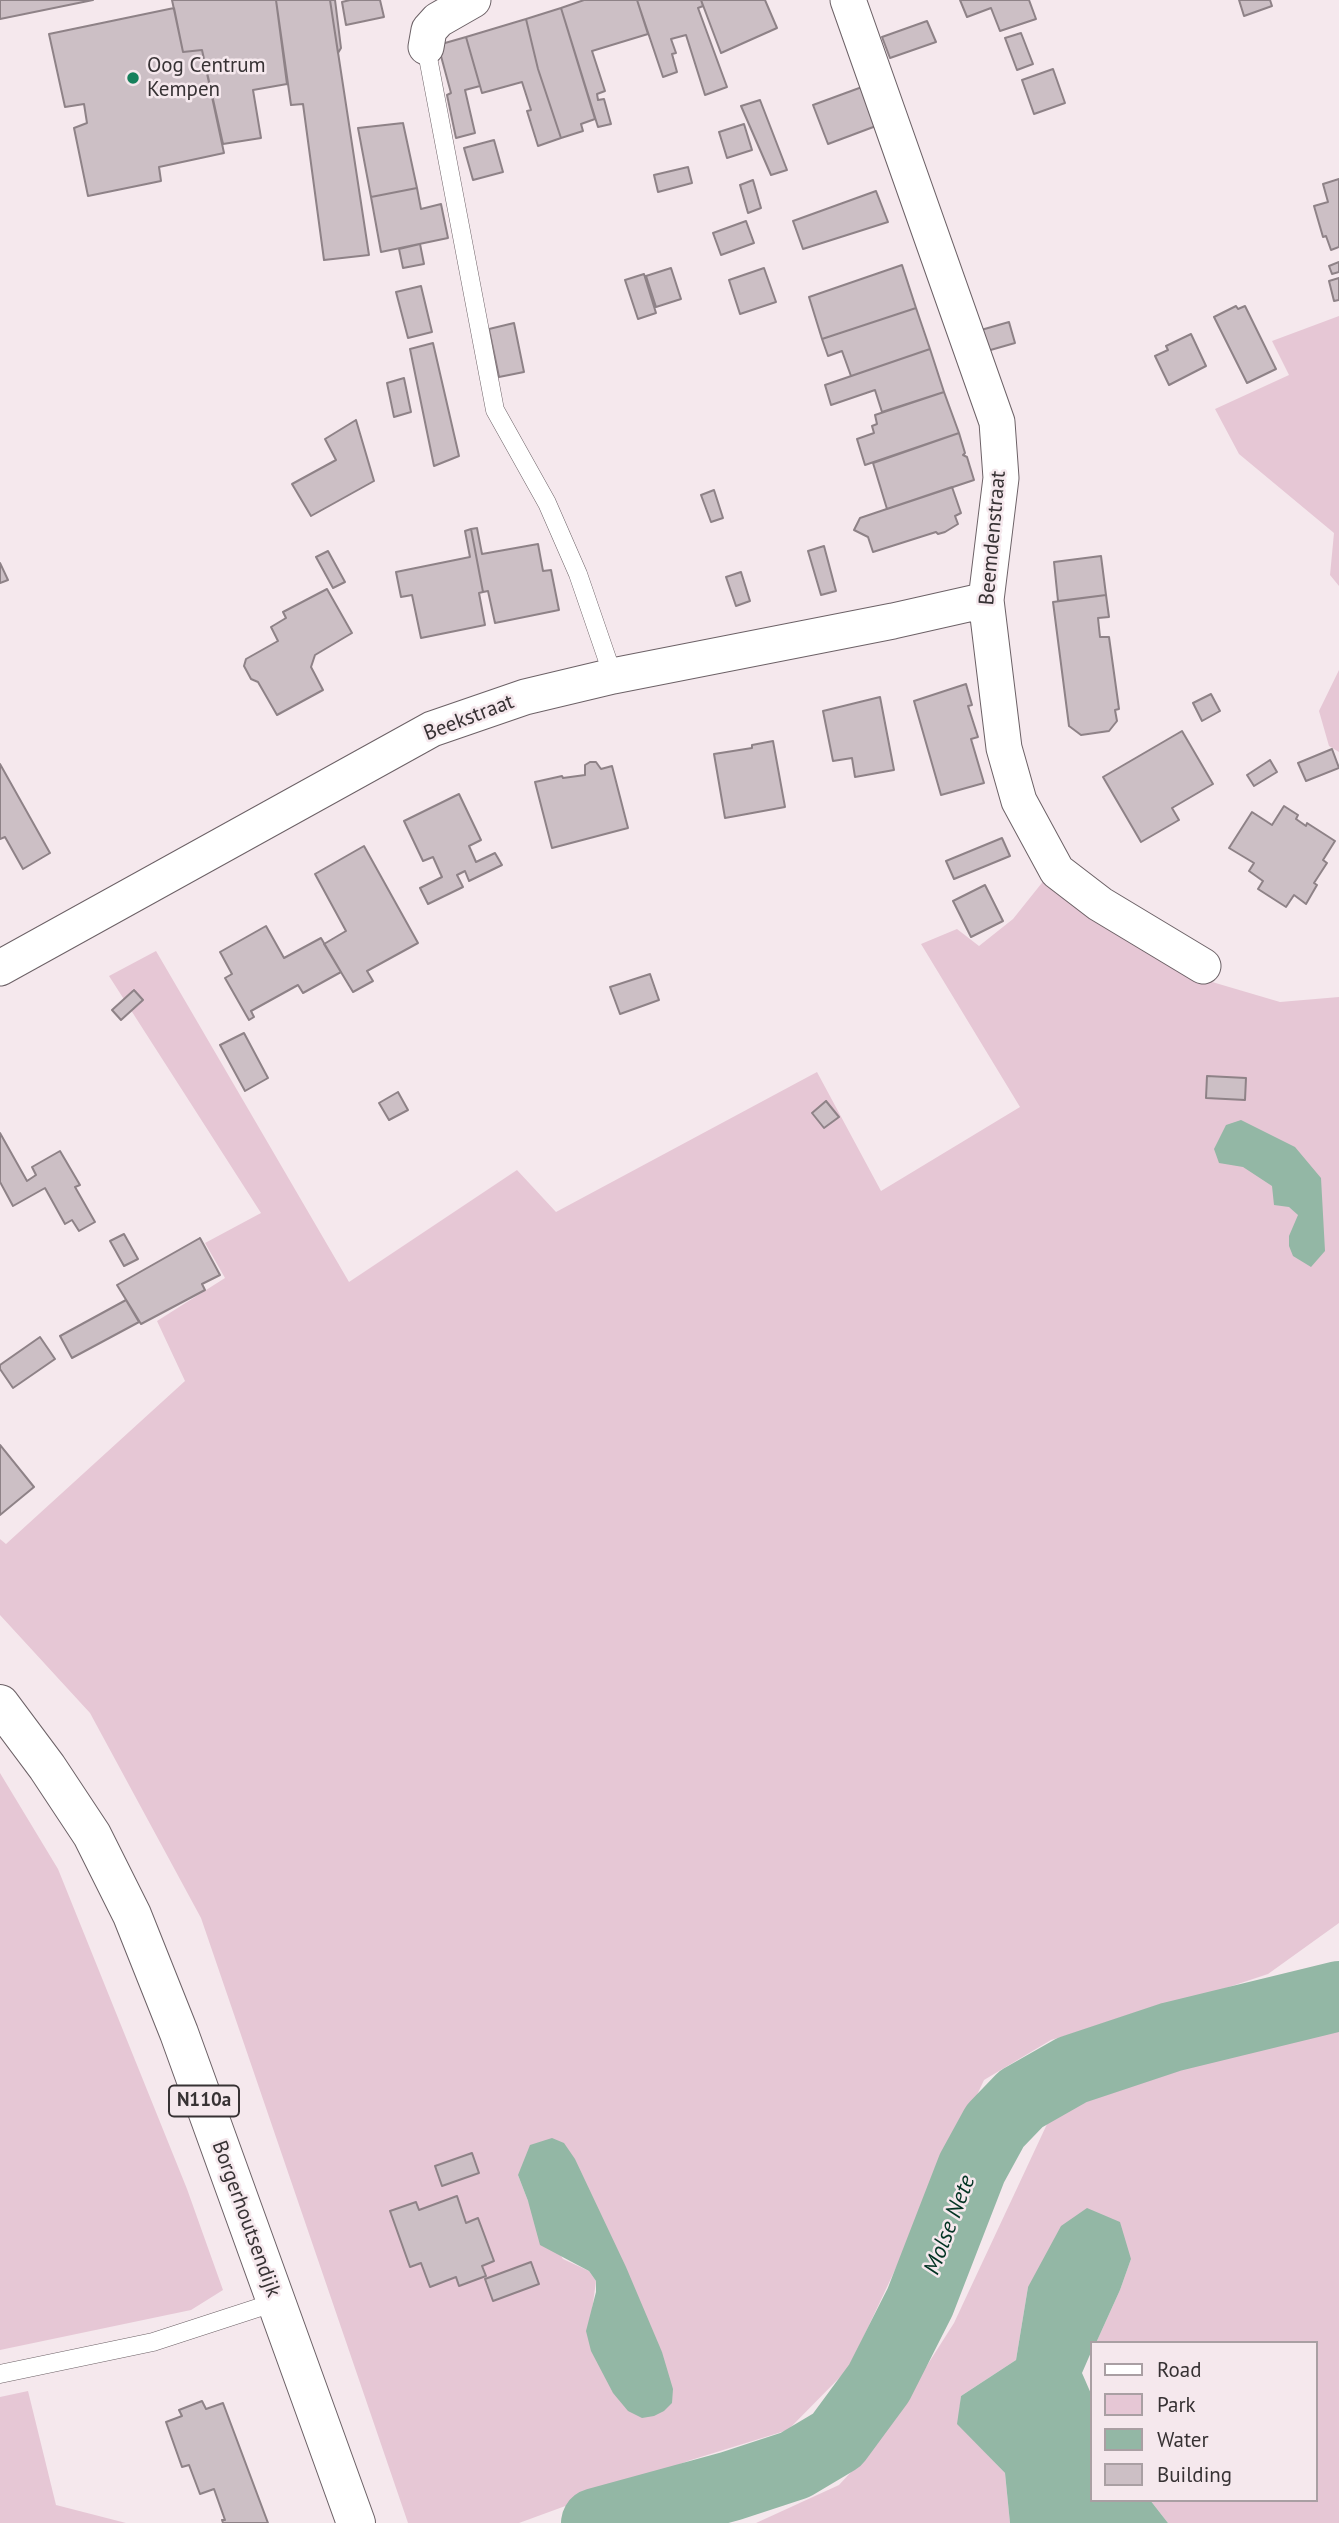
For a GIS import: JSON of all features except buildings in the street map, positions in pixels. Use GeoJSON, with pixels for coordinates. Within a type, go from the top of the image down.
{"type":"FeatureCollection","features":[{"type":"Feature","properties":{"kind":"main road","name":"Borgerhoutsendijk"},"geometry":{"type":"LineString","coordinates":[[0,1704],[47,1767],[92,1835],[132,1915],[179,2033],[356,2523]]}},
{"type":"Feature","properties":{"kind":"street"},"geometry":{"type":"LineString","coordinates":[[426,47],[429,30],[438,20],[473,0]]}},
{"type":"Feature","properties":{"kind":"street","name":"Beemdenstraat"},"geometry":{"type":"LineString","coordinates":[[848,0],[997,422],[1001,478],[986,600],[1004,748],[1019,802],[1057,871],[1100,904],[1203,966]]}},
{"type":"Feature","properties":{"kind":"street","name":"Beekstraat"},"geometry":{"type":"LineString","coordinates":[[0,968],[432,729],[525,697],[613,676],[867,627],[986,600]]}},
{"type":"Feature","properties":{"kind":"lane"},"geometry":{"type":"LineString","coordinates":[[426,47],[495,410],[547,503],[578,575],[613,676]]}},
{"type":"Feature","properties":{"kind":"lane"},"geometry":{"type":"LineString","coordinates":[[0,2374],[153,2342],[276,2302]]}},
{"type":"Feature","properties":{"kind":"green space"},"geometry":{"type":"Polygon","coordinates":[[[1339,316],[1339,586],[1330,575],[1334,533],[1239,454],[1215,409],[1289,375],[1272,341],[1339,316]]]}},
{"type":"Feature","properties":{"kind":"green space"},"geometry":{"type":"Polygon","coordinates":[[[1339,670],[1339,752],[1329,746],[1319,711],[1339,670]]]}},
{"type":"Feature","properties":{"kind":"green space"},"geometry":{"type":"Polygon","coordinates":[[[1045,879],[1202,979],[1280,1002],[1339,997],[1339,1923],[1268,1974],[1187,2001],[1051,2040],[984,2080],[849,2368],[788,2430],[691,2460],[519,2523],[408,2523],[201,1918],[90,1713],[0,1615],[0,1539],[6,1544],[185,1381],[157,1321],[225,1278],[205,1243],[261,1213],[109,976],[156,951],[349,1282],[517,1170],[556,1212],[817,1072],[881,1191],[1020,1107],[921,944],[957,929],[979,946],[1013,919],[1045,879]],[[518,2175],[528,2201],[563,2259],[589,2271],[596,2281],[592,2311],[662,2352],[518,2175]]]}},
{"type":"Feature","properties":{"kind":"green space"},"geometry":{"type":"Polygon","coordinates":[[[0,1773],[58,1869],[187,2189],[223,2290],[191,2310],[0,2350],[0,1773]]]}},
{"type":"Feature","properties":{"kind":"green space"},"geometry":{"type":"Polygon","coordinates":[[[1339,2027],[1339,2523],[1168,2523],[1152,2502],[1318,2502],[1318,2341],[1097,2341],[1131,2259],[1028,2287],[1016,2360],[961,2396],[958,2424],[1005,2473],[1010,2523],[756,2523],[839,2485],[877,2444],[954,2323],[1055,2107],[1111,2088],[1339,2027]]]}},
{"type":"Feature","properties":{"kind":"green space"},"geometry":{"type":"Polygon","coordinates":[[[28,2391],[56,2505],[126,2523],[0,2523],[0,2397],[28,2391]]]}},
{"type":"Feature","properties":{"kind":"water"},"geometry":{"type":"Polygon","coordinates":[[[1241,1120],[1295,1147],[1321,1178],[1325,1251],[1311,1267],[1293,1256],[1289,1246],[1289,1236],[1298,1215],[1289,1207],[1274,1205],[1272,1186],[1243,1167],[1219,1163],[1214,1149],[1226,1125],[1241,1120]]]}},
{"type":"Feature","properties":{"kind":"water"},"geometry":{"type":"Polygon","coordinates":[[[552,2138],[564,2143],[575,2159],[626,2267],[662,2352],[673,2389],[672,2403],[654,2416],[642,2418],[628,2411],[613,2393],[591,2351],[586,2331],[596,2292],[596,2281],[589,2271],[540,2245],[518,2175],[530,2145],[552,2138]]]}},
{"type":"Feature","properties":{"kind":"water"},"geometry":{"type":"Polygon","coordinates":[[[1087,2208],[1120,2222],[1131,2259],[1097,2341],[1090,2341],[1090,2355],[1082,2373],[1090,2391],[1090,2502],[1152,2502],[1168,2523],[1010,2523],[1005,2473],[957,2424],[961,2396],[1016,2360],[1028,2287],[1061,2226],[1087,2208]]]}},
{"type":"Feature","properties":{"kind":"waterway","name":"Molse Nete"},"geometry":{"type":"LineString","coordinates":[[596,2523],[731,2486],[795,2465],[837,2440],[879,2383],[920,2302],[972,2168],[995,2126],[1021,2099],[1072,2070],[1171,2037],[1339,1996]]}},
{"type":"Feature","properties":{"kind":"place","name":"Oog Centrum Kempen"},"geometry":{"type":"Point","coordinates":[133,78]}}]}
